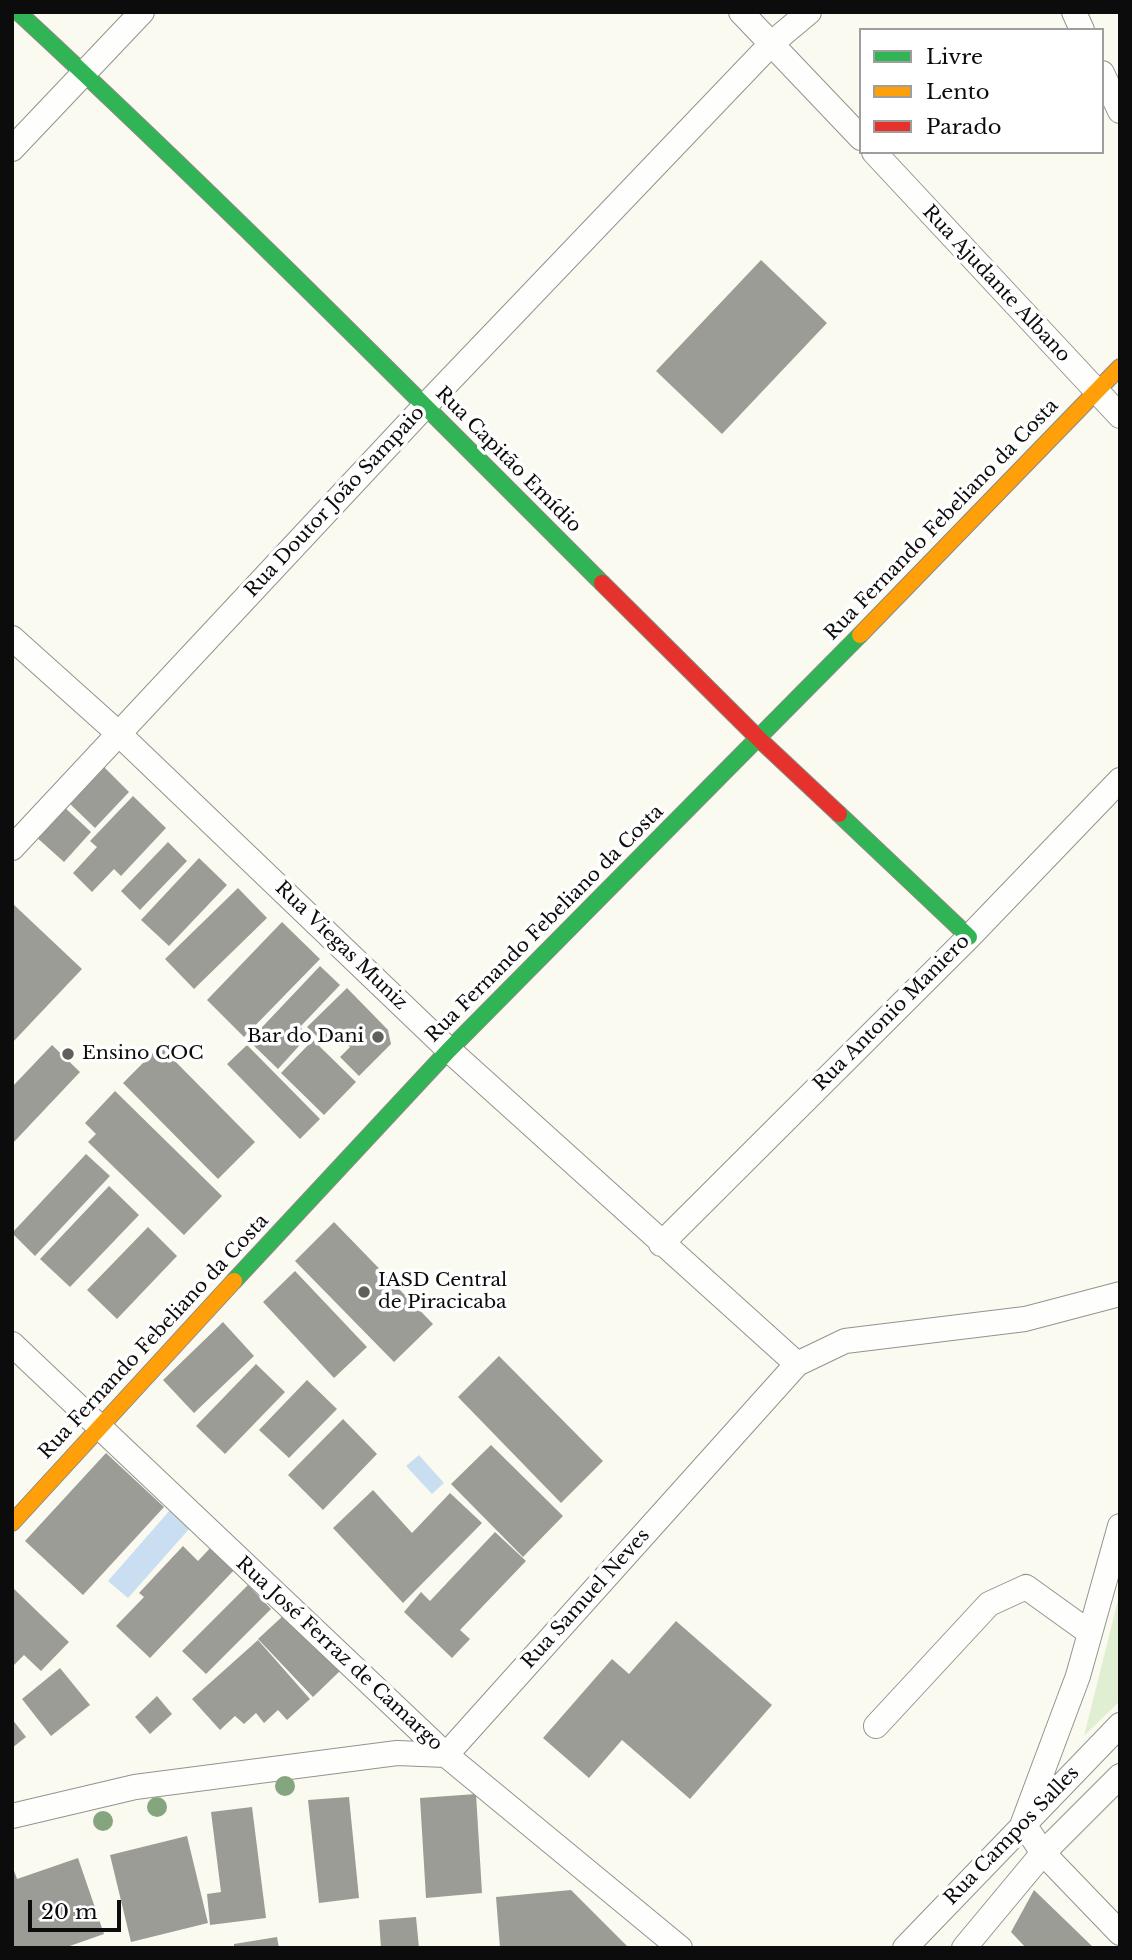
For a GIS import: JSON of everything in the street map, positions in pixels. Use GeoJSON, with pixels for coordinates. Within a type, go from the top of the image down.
{"type":"FeatureCollection","features":[{"type":"Feature","properties":{"kind":"street","name":"Rua Capitão Emídio"},"geometry":{"type":"LineString","coordinates":[[18,12],[425,406],[758,739],[969,937]]}},
{"type":"Feature","properties":{"kind":"street"},"geometry":{"type":"LineString","coordinates":[[12,149],[142,12]]}},
{"type":"Feature","properties":{"kind":"street"},"geometry":{"type":"LineString","coordinates":[[741,12],[859,136]]}},
{"type":"Feature","properties":{"kind":"street","name":"Rua Doutor João Sampaio"},"geometry":{"type":"LineString","coordinates":[[12,848],[425,406],[772,43],[809,12]]}},
{"type":"Feature","properties":{"kind":"street"},"geometry":{"type":"LineString","coordinates":[[1074,12],[1081,28]]}},
{"type":"Feature","properties":{"kind":"street"},"geometry":{"type":"LineString","coordinates":[[1104,77],[1120,111]]}},
{"type":"Feature","properties":{"kind":"street","name":"Rua Ajudante Albano"},"geometry":{"type":"LineString","coordinates":[[876,154],[1120,416]]}},
{"type":"Feature","properties":{"kind":"street","name":"Rua Fernando Febeliano da Costa"},"geometry":{"type":"LineString","coordinates":[[12,1523],[449,1050],[758,739],[1120,367]]}},
{"type":"Feature","properties":{"kind":"street","name":"Rua Viegas Muniz"},"geometry":{"type":"LineString","coordinates":[[12,638],[119,734],[449,1050],[797,1364]]}},
{"type":"Feature","properties":{"kind":"street","name":"Rua Antonio Maniero"},"geometry":{"type":"LineString","coordinates":[[661,1244],[969,937],[1120,780]]}},
{"type":"Feature","properties":{"kind":"street","name":"Rua Samuel Neves"},"geometry":{"type":"LineString","coordinates":[[446,1755],[797,1364],[845,1341],[1026,1319],[1120,1294]]}},
{"type":"Feature","properties":{"kind":"street","name":"Rua José Ferraz de Camargo"},"geometry":{"type":"LineString","coordinates":[[12,1344],[446,1755],[680,1948]]}},
{"type":"Feature","properties":{"kind":"street"},"geometry":{"type":"LineString","coordinates":[[1120,1526],[1078,1676],[1023,1824],[1043,1853],[1120,1934]]}},
{"type":"Feature","properties":{"kind":"street"},"geometry":{"type":"LineString","coordinates":[[876,1726],[989,1604],[1026,1587],[1090,1633]]}},
{"type":"Feature","properties":{"kind":"street","name":"Rua Campos Salles"},"geometry":{"type":"LineString","coordinates":[[905,1948],[1120,1725]]}},
{"type":"Feature","properties":{"kind":"street"},"geometry":{"type":"LineString","coordinates":[[12,1816],[135,1787],[397,1753],[446,1755]]}},
{"type":"Feature","properties":{"kind":"street","name":"Rua Campos Salles"},"geometry":{"type":"LineString","coordinates":[[964,1948],[1043,1853],[1120,1776]]}},
{"type":"Feature","properties":{"kind":"green space"},"geometry":{"type":"Polygon","coordinates":[[[1120,1592],[1120,1701],[1084,1736],[1120,1592]]]}},
{"type":"Feature","properties":{"kind":"water"},"geometry":{"type":"Polygon","coordinates":[[[419,1455],[444,1483],[432,1494],[406,1466],[419,1455]]]}},
{"type":"Feature","properties":{"kind":"water"},"geometry":{"type":"Polygon","coordinates":[[[170,1510],[190,1528],[128,1598],[108,1581],[170,1510]]]}},
{"type":"Feature","properties":{"kind":"building"},"geometry":{"type":"Polygon","coordinates":[[[761,260],[827,323],[722,434],[656,371],[761,260]]]}},
{"type":"Feature","properties":{"kind":"building"},"geometry":{"type":"Polygon","coordinates":[[[102,765],[129,792],[95,828],[67,801],[102,765]]]}},
{"type":"Feature","properties":{"kind":"building"},"geometry":{"type":"Polygon","coordinates":[[[133,796],[166,828],[121,876],[114,869],[92,892],[73,873],[97,847],[90,841],[133,796]]]}},
{"type":"Feature","properties":{"kind":"building"},"geometry":{"type":"Polygon","coordinates":[[[61,804],[91,832],[64,862],[34,835],[61,804]]]}},
{"type":"Feature","properties":{"kind":"building"},"geometry":{"type":"Polygon","coordinates":[[[168,842],[187,861],[140,910],[121,891],[168,842]]]}},
{"type":"Feature","properties":{"kind":"building"},"geometry":{"type":"Polygon","coordinates":[[[199,858],[227,885],[169,946],[141,920],[199,858]]]}},
{"type":"Feature","properties":{"kind":"building"},"geometry":{"type":"Polygon","coordinates":[[[238,888],[267,918],[194,989],[165,959],[238,888]]]}},
{"type":"Feature","properties":{"kind":"building"},"geometry":{"type":"Polygon","coordinates":[[[12,903],[82,969],[12,1043],[12,903]]]}},
{"type":"Feature","properties":{"kind":"building"},"geometry":{"type":"Polygon","coordinates":[[[282,922],[320,959],[244,1037],[207,1000],[282,922]]]}},
{"type":"Feature","properties":{"kind":"building"},"geometry":{"type":"Polygon","coordinates":[[[320,966],[340,985],[300,1027],[309,1035],[278,1069],[249,1041],[320,966]]]}},
{"type":"Feature","properties":{"kind":"building"},"geometry":{"type":"Polygon","coordinates":[[[347,988],[388,1030],[391,1044],[359,1076],[340,1057],[350,1047],[337,1034],[326,1045],[307,1027],[347,988]]]}},
{"type":"Feature","properties":{"kind":"building"},"geometry":{"type":"Polygon","coordinates":[[[313,1040],[356,1082],[324,1115],[281,1073],[313,1040]]]}},
{"type":"Feature","properties":{"kind":"building"},"geometry":{"type":"Polygon","coordinates":[[[52,1045],[80,1072],[12,1144],[12,1087],[52,1045]]]}},
{"type":"Feature","properties":{"kind":"building"},"geometry":{"type":"Polygon","coordinates":[[[247,1045],[320,1119],[300,1139],[227,1064],[247,1045]]]}},
{"type":"Feature","properties":{"kind":"building"},"geometry":{"type":"Polygon","coordinates":[[[160,1046],[255,1142],[218,1179],[123,1083],[160,1046]]]}},
{"type":"Feature","properties":{"kind":"building"},"geometry":{"type":"Polygon","coordinates":[[[115,1091],[222,1196],[184,1235],[88,1142],[96,1134],[85,1123],[115,1091]]]}},
{"type":"Feature","properties":{"kind":"building"},"geometry":{"type":"Polygon","coordinates":[[[86,1154],[110,1176],[35,1256],[12,1233],[86,1154]]]}},
{"type":"Feature","properties":{"kind":"building"},"geometry":{"type":"Polygon","coordinates":[[[109,1186],[139,1215],[70,1287],[40,1259],[109,1186]]]}},
{"type":"Feature","properties":{"kind":"building","name":"IASD Central de Piracicaba"},"geometry":{"type":"Polygon","coordinates":[[[334,1222],[433,1324],[394,1362],[295,1261],[334,1222]]]}},
{"type":"Feature","properties":{"kind":"building"},"geometry":{"type":"Polygon","coordinates":[[[148,1227],[177,1256],[117,1319],[87,1290],[148,1227]]]}},
{"type":"Feature","properties":{"kind":"building"},"geometry":{"type":"Polygon","coordinates":[[[295,1271],[367,1347],[334,1378],[263,1302],[295,1271]]]}},
{"type":"Feature","properties":{"kind":"building"},"geometry":{"type":"Polygon","coordinates":[[[223,1322],[254,1356],[194,1413],[163,1380],[223,1322]]]}},
{"type":"Feature","properties":{"kind":"building"},"geometry":{"type":"Polygon","coordinates":[[[499,1356],[603,1461],[561,1503],[458,1397],[499,1356]]]}},
{"type":"Feature","properties":{"kind":"building"},"geometry":{"type":"Polygon","coordinates":[[[256,1364],[285,1392],[225,1454],[196,1426],[256,1364]]]}},
{"type":"Feature","properties":{"kind":"building"},"geometry":{"type":"Polygon","coordinates":[[[307,1380],[337,1409],[289,1458],[259,1430],[307,1380]]]}},
{"type":"Feature","properties":{"kind":"building"},"geometry":{"type":"Polygon","coordinates":[[[343,1419],[377,1454],[323,1510],[288,1475],[343,1419]]]}},
{"type":"Feature","properties":{"kind":"building"},"geometry":{"type":"Polygon","coordinates":[[[491,1445],[563,1516],[523,1557],[451,1484],[491,1445]]]}},
{"type":"Feature","properties":{"kind":"building"},"geometry":{"type":"Polygon","coordinates":[[[106,1453],[164,1507],[83,1595],[25,1541],[106,1453]]]}},
{"type":"Feature","properties":{"kind":"building"},"geometry":{"type":"Polygon","coordinates":[[[373,1490],[412,1533],[450,1493],[482,1523],[403,1603],[333,1528],[373,1490]]]}},
{"type":"Feature","properties":{"kind":"building"},"geometry":{"type":"Polygon","coordinates":[[[495,1532],[526,1561],[460,1630],[470,1639],[452,1658],[404,1612],[421,1592],[430,1601],[495,1532]]]}},
{"type":"Feature","properties":{"kind":"building"},"geometry":{"type":"Polygon","coordinates":[[[213,1545],[236,1568],[150,1658],[116,1626],[144,1597],[139,1593],[183,1546],[198,1561],[213,1545]]]}},
{"type":"Feature","properties":{"kind":"building"},"geometry":{"type":"Polygon","coordinates":[[[248,1585],[271,1609],[206,1674],[182,1651],[248,1585]]]}},
{"type":"Feature","properties":{"kind":"building"},"geometry":{"type":"Polygon","coordinates":[[[12,1587],[69,1642],[41,1671],[24,1655],[12,1667],[12,1587]]]}},
{"type":"Feature","properties":{"kind":"building"},"geometry":{"type":"Polygon","coordinates":[[[285,1614],[340,1671],[313,1697],[258,1639],[285,1614]]]}},
{"type":"Feature","properties":{"kind":"building"},"geometry":{"type":"Polygon","coordinates":[[[676,1621],[772,1705],[690,1799],[622,1740],[589,1778],[543,1738],[612,1659],[629,1674],[676,1621]]]}},
{"type":"Feature","properties":{"kind":"building"},"geometry":{"type":"Polygon","coordinates":[[[258,1640],[310,1699],[287,1720],[278,1710],[264,1723],[256,1713],[244,1724],[235,1716],[220,1730],[192,1699],[258,1640]]]}},
{"type":"Feature","properties":{"kind":"building"},"geometry":{"type":"Polygon","coordinates":[[[60,1668],[90,1705],[51,1736],[22,1699],[60,1668]]]}},
{"type":"Feature","properties":{"kind":"building"},"geometry":{"type":"Polygon","coordinates":[[[157,1696],[172,1714],[150,1734],[135,1717],[157,1696]]]}},
{"type":"Feature","properties":{"kind":"building"},"geometry":{"type":"Polygon","coordinates":[[[12,1719],[26,1737],[12,1748],[12,1719]]]}},
{"type":"Feature","properties":{"kind":"building"},"geometry":{"type":"Polygon","coordinates":[[[476,1794],[482,1893],[426,1898],[420,1798],[476,1794]]]}},
{"type":"Feature","properties":{"kind":"building"},"geometry":{"type":"Polygon","coordinates":[[[349,1797],[359,1898],[319,1903],[308,1800],[349,1797]]]}},
{"type":"Feature","properties":{"kind":"building"},"geometry":{"type":"Polygon","coordinates":[[[252,1807],[266,1918],[210,1925],[207,1894],[221,1892],[211,1812],[252,1807]]]}},
{"type":"Feature","properties":{"kind":"building"},"geometry":{"type":"Polygon","coordinates":[[[187,1836],[208,1923],[131,1942],[110,1855],[187,1836]]]}},
{"type":"Feature","properties":{"kind":"building"},"geometry":{"type":"Polygon","coordinates":[[[78,1858],[104,1934],[64,1948],[12,1948],[12,1865],[17,1879],[78,1858]]]}},
{"type":"Feature","properties":{"kind":"building"},"geometry":{"type":"Polygon","coordinates":[[[571,1890],[629,1948],[500,1948],[496,1897],[571,1890]]]}},
{"type":"Feature","properties":{"kind":"building"},"geometry":{"type":"Polygon","coordinates":[[[1034,1890],[1094,1948],[1026,1948],[1011,1932],[1034,1890]]]}},
{"type":"Feature","properties":{"kind":"building"},"geometry":{"type":"Polygon","coordinates":[[[416,1917],[419,1948],[381,1948],[379,1920],[416,1917]]]}},
{"type":"Feature","properties":{"kind":"building"},"geometry":{"type":"Polygon","coordinates":[[[277,1937],[279,1948],[234,1948],[234,1944],[277,1937]]]}},
{"type":"Feature","properties":{"kind":"traffic: fast"},"geometry":{"type":"LineString","coordinates":[[18,12],[240,223],[602,583]]}},
{"type":"Feature","properties":{"kind":"traffic: fast"},"geometry":{"type":"LineString","coordinates":[[234,1281],[449,1050],[860,635]]}},
{"type":"Feature","properties":{"kind":"traffic: fast"},"geometry":{"type":"LineString","coordinates":[[839,814],[969,937]]}},
{"type":"Feature","properties":{"kind":"traffic: slow"},"geometry":{"type":"LineString","coordinates":[[860,635],[1120,367]]}},
{"type":"Feature","properties":{"kind":"traffic: slow"},"geometry":{"type":"LineString","coordinates":[[12,1523],[234,1281]]}},
{"type":"Feature","properties":{"kind":"traffic: jam"},"geometry":{"type":"LineString","coordinates":[[602,583],[759,739],[839,814]]}},
{"type":"Feature","properties":{"kind":"place","name":"Bar do Dani"},"geometry":{"type":"Point","coordinates":[378,1037]}},
{"type":"Feature","properties":{"kind":"place","name":"Ensino COC"},"geometry":{"type":"Point","coordinates":[68,1054]}},
{"type":"Feature","properties":{"kind":"place","name":"IASD Central de Piracicaba"},"geometry":{"type":"Point","coordinates":[364,1292]}}]}
